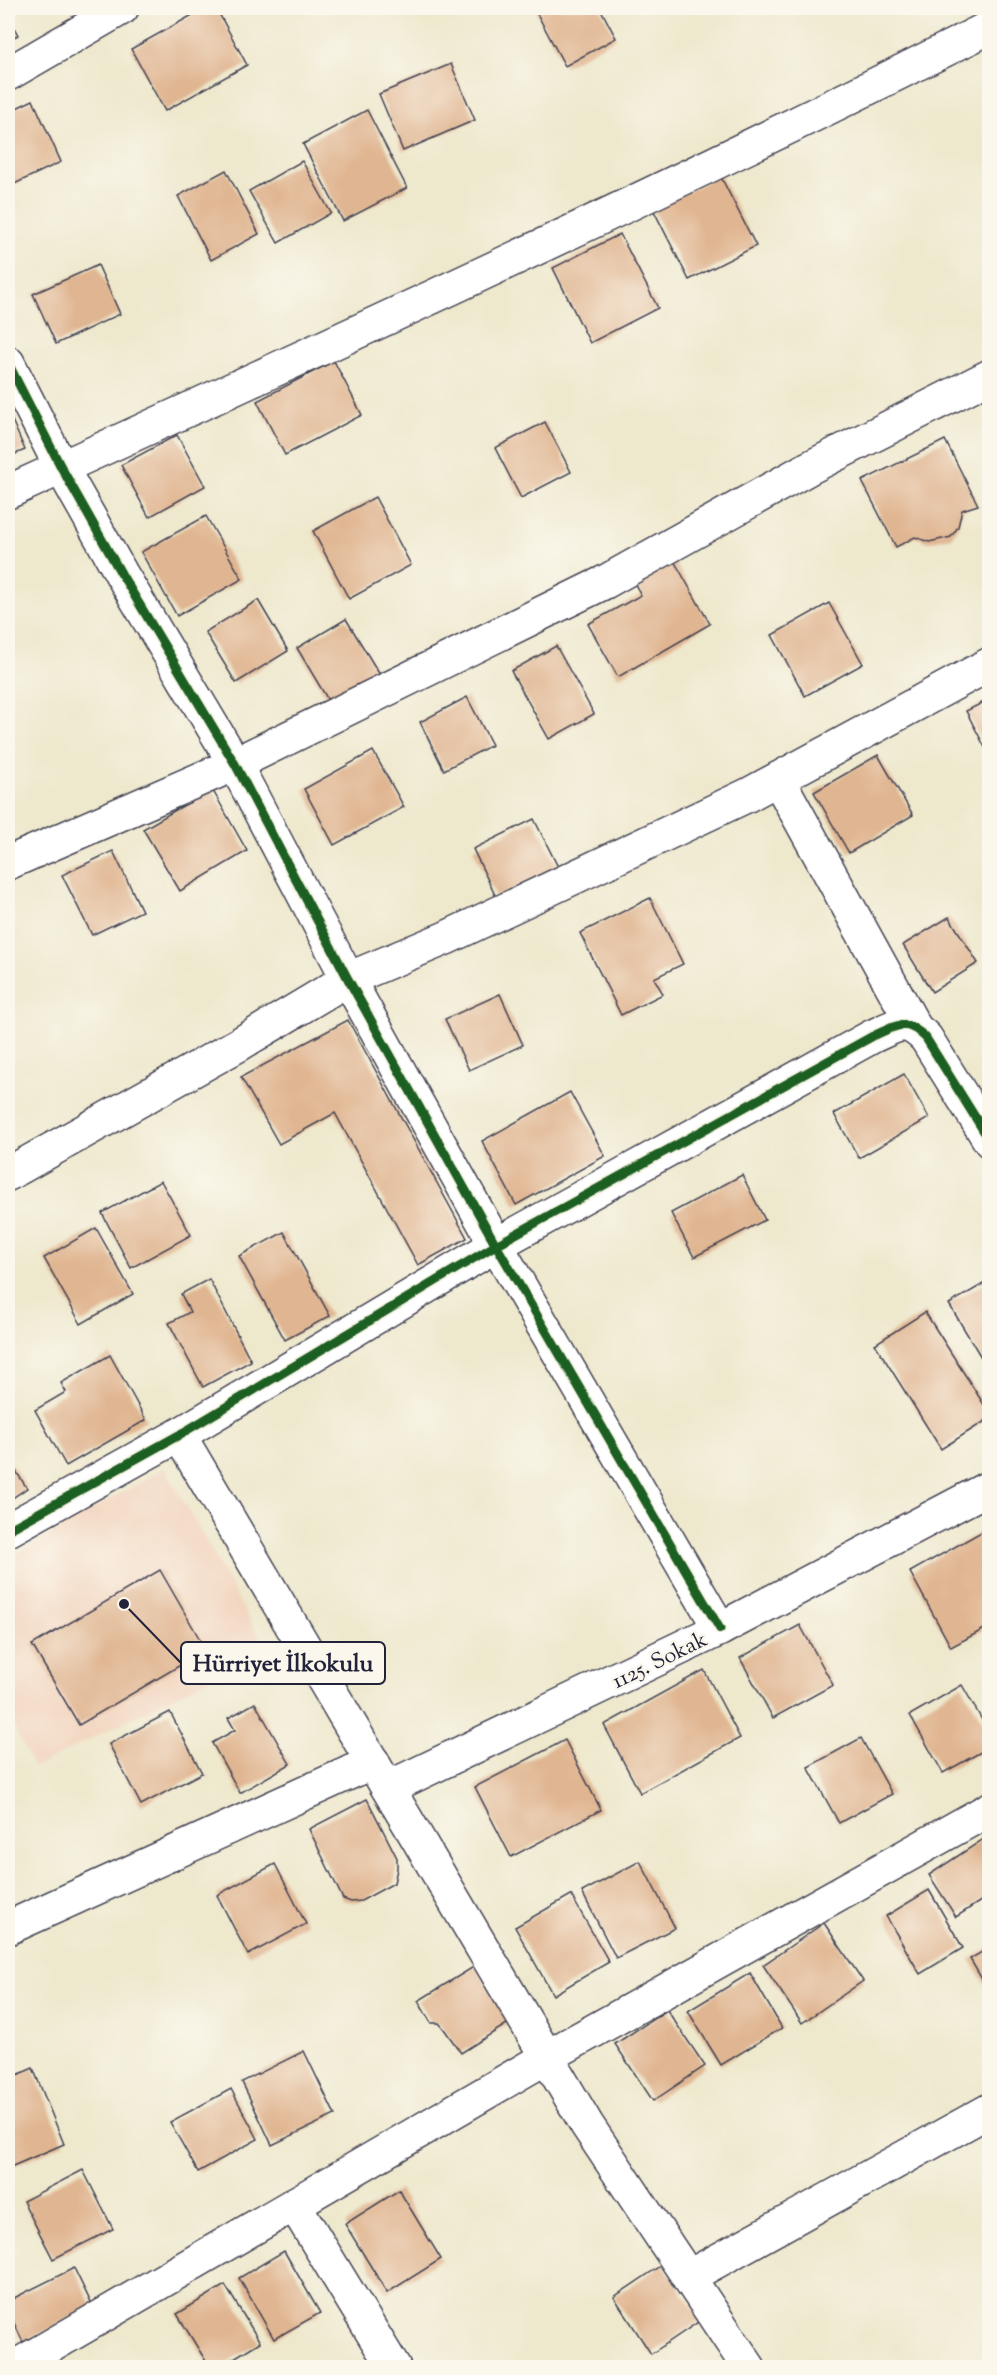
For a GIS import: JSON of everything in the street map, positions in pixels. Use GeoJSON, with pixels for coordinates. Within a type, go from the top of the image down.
{"type":"FeatureCollection","features":[{"type":"Feature","properties":{"kind":"street"},"geometry":{"type":"LineString","coordinates":[[8,74],[122,8]]}},
{"type":"Feature","properties":{"kind":"street"},"geometry":{"type":"LineString","coordinates":[[8,492],[716,162],[990,27]]}},
{"type":"Feature","properties":{"kind":"street"},"geometry":{"type":"LineString","coordinates":[[8,363],[61,467],[122,575],[235,764],[348,979],[496,1245],[720,1629]]}},
{"type":"Feature","properties":{"kind":"street"},"geometry":{"type":"LineString","coordinates":[[8,863],[235,764],[605,582],[809,468],[990,376]]}},
{"type":"Feature","properties":{"kind":"street"},"geometry":{"type":"LineString","coordinates":[[8,1174],[238,1045],[348,979],[446,938],[748,795],[990,664]]}},
{"type":"Feature","properties":{"kind":"street"},"geometry":{"type":"LineString","coordinates":[[777,779],[914,1026],[926,1038],[990,1141]]}},
{"type":"Feature","properties":{"kind":"street"},"geometry":{"type":"LineString","coordinates":[[8,1530],[179,1435],[496,1245],[873,1036],[898,1024],[914,1026]]}},
{"type":"Feature","properties":{"kind":"street"},"geometry":{"type":"LineString","coordinates":[[179,1435],[587,2125],[749,2367]]}},
{"type":"Feature","properties":{"kind":"street","name":"1125. Sokak"},"geometry":{"type":"LineString","coordinates":[[8,1928],[380,1775],[720,1629],[990,1487]]}},
{"type":"Feature","properties":{"kind":"street"},"geometry":{"type":"LineString","coordinates":[[13,2367],[547,2057],[990,1809]]}},
{"type":"Feature","properties":{"kind":"street"},"geometry":{"type":"LineString","coordinates":[[688,2277],[990,2110]]}},
{"type":"Feature","properties":{"kind":"street"},"geometry":{"type":"LineString","coordinates":[[294,2204],[394,2367]]}},
{"type":"Feature","properties":{"kind":"shaded area"},"geometry":{"type":"Polygon","coordinates":[[[165,1468],[266,1649],[34,1768],[8,1715],[8,1559],[165,1468]]]}},
{"type":"Feature","properties":{"kind":"building"},"geometry":{"type":"Polygon","coordinates":[[[205,8],[216,8],[247,65],[165,111],[131,49],[205,8]]]}},
{"type":"Feature","properties":{"kind":"building"},"geometry":{"type":"Polygon","coordinates":[[[534,8],[600,8],[616,38],[565,66],[534,8]]]}},
{"type":"Feature","properties":{"kind":"building"},"geometry":{"type":"Polygon","coordinates":[[[8,16],[18,35],[8,41],[8,16]]]}},
{"type":"Feature","properties":{"kind":"building"},"geometry":{"type":"Polygon","coordinates":[[[451,64],[475,120],[403,151],[379,94],[451,64]]]}},
{"type":"Feature","properties":{"kind":"building"},"geometry":{"type":"Polygon","coordinates":[[[33,100],[61,162],[8,187],[8,112],[33,100]]]}},
{"type":"Feature","properties":{"kind":"building"},"geometry":{"type":"Polygon","coordinates":[[[367,110],[407,188],[343,221],[303,144],[367,110]]]}},
{"type":"Feature","properties":{"kind":"building"},"geometry":{"type":"Polygon","coordinates":[[[302,161],[331,213],[278,243],[249,191],[302,161]]]}},
{"type":"Feature","properties":{"kind":"building"},"geometry":{"type":"Polygon","coordinates":[[[226,170],[259,234],[211,260],[178,196],[226,170]]]}},
{"type":"Feature","properties":{"kind":"building"},"geometry":{"type":"Polygon","coordinates":[[[720,175],[756,246],[689,280],[653,209],[720,175]]]}},
{"type":"Feature","properties":{"kind":"building"},"geometry":{"type":"Polygon","coordinates":[[[620,234],[658,308],[590,343],[553,268],[620,234]]]}},
{"type":"Feature","properties":{"kind":"building"},"geometry":{"type":"Polygon","coordinates":[[[98,265],[120,314],[56,344],[33,294],[98,265]]]}},
{"type":"Feature","properties":{"kind":"building"},"geometry":{"type":"Polygon","coordinates":[[[334,361],[362,415],[285,455],[257,401],[334,361]]]}},
{"type":"Feature","properties":{"kind":"building"},"geometry":{"type":"Polygon","coordinates":[[[8,411],[25,450],[8,457],[8,411]]]}},
{"type":"Feature","properties":{"kind":"building"},"geometry":{"type":"Polygon","coordinates":[[[545,422],[571,472],[521,498],[495,448],[545,422]]]}},
{"type":"Feature","properties":{"kind":"building"},"geometry":{"type":"Polygon","coordinates":[[[177,435],[205,486],[149,517],[121,465],[177,435]]]}},
{"type":"Feature","properties":{"kind":"building"},"geometry":{"type":"Polygon","coordinates":[[[945,440],[978,505],[962,510],[958,527],[951,537],[929,542],[915,537],[896,547],[862,481],[945,440]]]}},
{"type":"Feature","properties":{"kind":"building"},"geometry":{"type":"Polygon","coordinates":[[[375,497],[411,565],[349,599],[313,531],[375,497]]]}},
{"type":"Feature","properties":{"kind":"building"},"geometry":{"type":"Polygon","coordinates":[[[206,516],[242,579],[177,616],[141,552],[206,516]]]}},
{"type":"Feature","properties":{"kind":"building"},"geometry":{"type":"Polygon","coordinates":[[[672,557],[710,624],[618,677],[588,624],[641,595],[632,579],[672,557]]]}},
{"type":"Feature","properties":{"kind":"building"},"geometry":{"type":"Polygon","coordinates":[[[258,600],[288,651],[236,683],[205,632],[258,600]]]}},
{"type":"Feature","properties":{"kind":"building"},"geometry":{"type":"Polygon","coordinates":[[[829,603],[863,664],[805,696],[772,635],[829,603]]]}},
{"type":"Feature","properties":{"kind":"building"},"geometry":{"type":"Polygon","coordinates":[[[346,619],[380,675],[331,705],[297,648],[346,619]]]}},
{"type":"Feature","properties":{"kind":"building"},"geometry":{"type":"Polygon","coordinates":[[[556,646],[594,714],[549,739],[511,671],[556,646]]]}},
{"type":"Feature","properties":{"kind":"building"},"geometry":{"type":"Polygon","coordinates":[[[467,697],[492,745],[444,770],[420,722],[467,697]]]}},
{"type":"Feature","properties":{"kind":"building"},"geometry":{"type":"Polygon","coordinates":[[[990,699],[990,757],[966,711],[990,699]]]}},
{"type":"Feature","properties":{"kind":"building"},"geometry":{"type":"Polygon","coordinates":[[[373,751],[404,807],[334,845],[304,789],[373,751]]]}},
{"type":"Feature","properties":{"kind":"building"},"geometry":{"type":"Polygon","coordinates":[[[878,755],[913,815],[849,853],[814,792],[878,755]]]}},
{"type":"Feature","properties":{"kind":"building"},"geometry":{"type":"Polygon","coordinates":[[[212,789],[247,851],[180,891],[143,829],[212,789]]]}},
{"type":"Feature","properties":{"kind":"building"},"geometry":{"type":"Polygon","coordinates":[[[534,819],[558,867],[496,897],[473,849],[534,819]]]}},
{"type":"Feature","properties":{"kind":"building"},"geometry":{"type":"Polygon","coordinates":[[[113,851],[142,911],[92,935],[62,875],[113,851]]]}},
{"type":"Feature","properties":{"kind":"building"},"geometry":{"type":"Polygon","coordinates":[[[650,898],[683,964],[654,978],[663,994],[621,1015],[580,933],[650,898]]]}},
{"type":"Feature","properties":{"kind":"building"},"geometry":{"type":"Polygon","coordinates":[[[949,917],[978,963],[932,992],[903,945],[949,917]]]}},
{"type":"Feature","properties":{"kind":"building"},"geometry":{"type":"Polygon","coordinates":[[[500,994],[523,1045],[469,1070],[445,1019],[500,994]]]}},
{"type":"Feature","properties":{"kind":"building"},"geometry":{"type":"Polygon","coordinates":[[[348,1020],[467,1238],[418,1265],[335,1113],[279,1144],[241,1077],[348,1020]]]}},
{"type":"Feature","properties":{"kind":"building"},"geometry":{"type":"Polygon","coordinates":[[[904,1074],[929,1118],[859,1158],[834,1114],[904,1074]]]}},
{"type":"Feature","properties":{"kind":"building"},"geometry":{"type":"Polygon","coordinates":[[[570,1092],[605,1156],[516,1205],[482,1141],[570,1092]]]}},
{"type":"Feature","properties":{"kind":"building"},"geometry":{"type":"Polygon","coordinates":[[[742,1175],[765,1220],[694,1257],[671,1213],[742,1175]]]}},
{"type":"Feature","properties":{"kind":"building"},"geometry":{"type":"Polygon","coordinates":[[[161,1181],[191,1235],[131,1268],[102,1213],[161,1181]]]}},
{"type":"Feature","properties":{"kind":"building"},"geometry":{"type":"Polygon","coordinates":[[[96,1228],[133,1294],[81,1324],[44,1258],[96,1228]]]}},
{"type":"Feature","properties":{"kind":"building"},"geometry":{"type":"Polygon","coordinates":[[[284,1232],[330,1316],[285,1340],[239,1256],[284,1232]]]}},
{"type":"Feature","properties":{"kind":"building"},"geometry":{"type":"Polygon","coordinates":[[[209,1279],[251,1361],[203,1387],[169,1323],[190,1312],[181,1294],[209,1279]]]}},
{"type":"Feature","properties":{"kind":"building"},"geometry":{"type":"Polygon","coordinates":[[[990,1280],[990,1372],[949,1304],[990,1280]]]}},
{"type":"Feature","properties":{"kind":"building"},"geometry":{"type":"Polygon","coordinates":[[[925,1312],[990,1414],[990,1418],[941,1449],[875,1344],[925,1312]]]}},
{"type":"Feature","properties":{"kind":"building"},"geometry":{"type":"Polygon","coordinates":[[[110,1355],[146,1420],[66,1466],[35,1410],[66,1392],[61,1383],[110,1355]]]}},
{"type":"Feature","properties":{"kind":"building"},"geometry":{"type":"Polygon","coordinates":[[[8,1459],[27,1488],[8,1501],[8,1459]]]}},
{"type":"Feature","properties":{"kind":"building"},"geometry":{"type":"Polygon","coordinates":[[[990,1527],[990,1626],[951,1647],[910,1572],[990,1527]]]}},
{"type":"Feature","properties":{"kind":"building"},"geometry":{"type":"Polygon","coordinates":[[[160,1570],[206,1650],[79,1725],[32,1645],[160,1570]]]}},
{"type":"Feature","properties":{"kind":"building"},"geometry":{"type":"Polygon","coordinates":[[[800,1625],[833,1685],[773,1718],[740,1658],[800,1625]]]}},
{"type":"Feature","properties":{"kind":"building"},"geometry":{"type":"Polygon","coordinates":[[[704,1670],[740,1738],[640,1793],[604,1725],[704,1670]]]}},
{"type":"Feature","properties":{"kind":"building"},"geometry":{"type":"Polygon","coordinates":[[[962,1685],[990,1734],[990,1747],[943,1773],[910,1715],[962,1685]]]}},
{"type":"Feature","properties":{"kind":"building"},"geometry":{"type":"Polygon","coordinates":[[[255,1703],[290,1764],[240,1793],[212,1743],[235,1730],[228,1718],[255,1703]]]}},
{"type":"Feature","properties":{"kind":"building"},"geometry":{"type":"Polygon","coordinates":[[[170,1712],[202,1773],[141,1805],[109,1744],[170,1712]]]}},
{"type":"Feature","properties":{"kind":"building"},"geometry":{"type":"Polygon","coordinates":[[[861,1738],[892,1794],[839,1823],[808,1767],[861,1738]]]}},
{"type":"Feature","properties":{"kind":"building"},"geometry":{"type":"Polygon","coordinates":[[[565,1740],[601,1810],[511,1857],[475,1787],[565,1740]]]}},
{"type":"Feature","properties":{"kind":"building"},"geometry":{"type":"Polygon","coordinates":[[[367,1799],[397,1858],[397,1869],[394,1883],[361,1901],[351,1902],[343,1899],[309,1829],[367,1799]]]}},
{"type":"Feature","properties":{"kind":"building"},"geometry":{"type":"Polygon","coordinates":[[[988,1836],[990,1895],[956,1917],[929,1875],[988,1836]]]}},
{"type":"Feature","properties":{"kind":"building"},"geometry":{"type":"Polygon","coordinates":[[[640,1861],[675,1928],[616,1958],[582,1892],[640,1861]]]}},
{"type":"Feature","properties":{"kind":"building"},"geometry":{"type":"Polygon","coordinates":[[[275,1864],[306,1924],[248,1955],[217,1895],[275,1864]]]}},
{"type":"Feature","properties":{"kind":"building"},"geometry":{"type":"Polygon","coordinates":[[[929,1890],[963,1948],[920,1974],[886,1916],[929,1890]]]}},
{"type":"Feature","properties":{"kind":"building"},"geometry":{"type":"Polygon","coordinates":[[[571,1895],[609,1962],[553,1995],[515,1927],[571,1895]]]}},
{"type":"Feature","properties":{"kind":"building"},"geometry":{"type":"Polygon","coordinates":[[[824,1923],[863,1981],[802,2023],[763,1965],[824,1923]]]}},
{"type":"Feature","properties":{"kind":"building"},"geometry":{"type":"Polygon","coordinates":[[[990,1947],[990,1993],[970,1959],[990,1947]]]}},
{"type":"Feature","properties":{"kind":"building"},"geometry":{"type":"Polygon","coordinates":[[[475,1966],[510,2022],[461,2053],[439,2023],[431,2023],[418,2001],[475,1966]]]}},
{"type":"Feature","properties":{"kind":"building"},"geometry":{"type":"Polygon","coordinates":[[[750,1973],[782,2028],[721,2065],[688,2011],[750,1973]]]}},
{"type":"Feature","properties":{"kind":"building"},"geometry":{"type":"Polygon","coordinates":[[[667,2010],[705,2066],[653,2101],[615,2044],[667,2010]]]}},
{"type":"Feature","properties":{"kind":"building"},"geometry":{"type":"Polygon","coordinates":[[[304,2051],[335,2115],[272,2145],[242,2082],[304,2051]]]}},
{"type":"Feature","properties":{"kind":"building"},"geometry":{"type":"Polygon","coordinates":[[[33,2068],[64,2144],[8,2168],[8,2079],[33,2068]]]}},
{"type":"Feature","properties":{"kind":"building"},"geometry":{"type":"Polygon","coordinates":[[[231,2089],[258,2139],[198,2172],[170,2122],[231,2089]]]}},
{"type":"Feature","properties":{"kind":"building"},"geometry":{"type":"Polygon","coordinates":[[[83,2170],[113,2229],[53,2259],[23,2201],[83,2170]]]}},
{"type":"Feature","properties":{"kind":"building"},"geometry":{"type":"Polygon","coordinates":[[[399,2190],[441,2259],[387,2293],[345,2224],[399,2190]]]}},
{"type":"Feature","properties":{"kind":"building"},"geometry":{"type":"Polygon","coordinates":[[[284,2251],[320,2313],[274,2339],[239,2278],[284,2251]]]}},
{"type":"Feature","properties":{"kind":"building"},"geometry":{"type":"Polygon","coordinates":[[[663,2264],[701,2320],[651,2354],[614,2297],[663,2264]]]}},
{"type":"Feature","properties":{"kind":"building"},"geometry":{"type":"Polygon","coordinates":[[[74,2268],[93,2307],[23,2342],[8,2310],[8,2301],[74,2268]]]}},
{"type":"Feature","properties":{"kind":"building"},"geometry":{"type":"Polygon","coordinates":[[[225,2285],[260,2342],[218,2368],[210,2368],[177,2314],[225,2285]]]}},
{"type":"Feature","properties":{"kind":"cycle path"},"geometry":{"type":"LineString","coordinates":[[8,363],[61,467],[122,575],[235,764],[348,979],[496,1245],[720,1629]]}},
{"type":"Feature","properties":{"kind":"cycle path"},"geometry":{"type":"LineString","coordinates":[[8,1530],[179,1435],[496,1245],[873,1036],[895,1026],[907,1025],[919,1031],[926,1038],[990,1141]]}},
{"type":"Feature","properties":{"kind":"place","name":"Hürriyet İlkokulu"},"geometry":{"type":"Point","coordinates":[124,1604]}}]}
